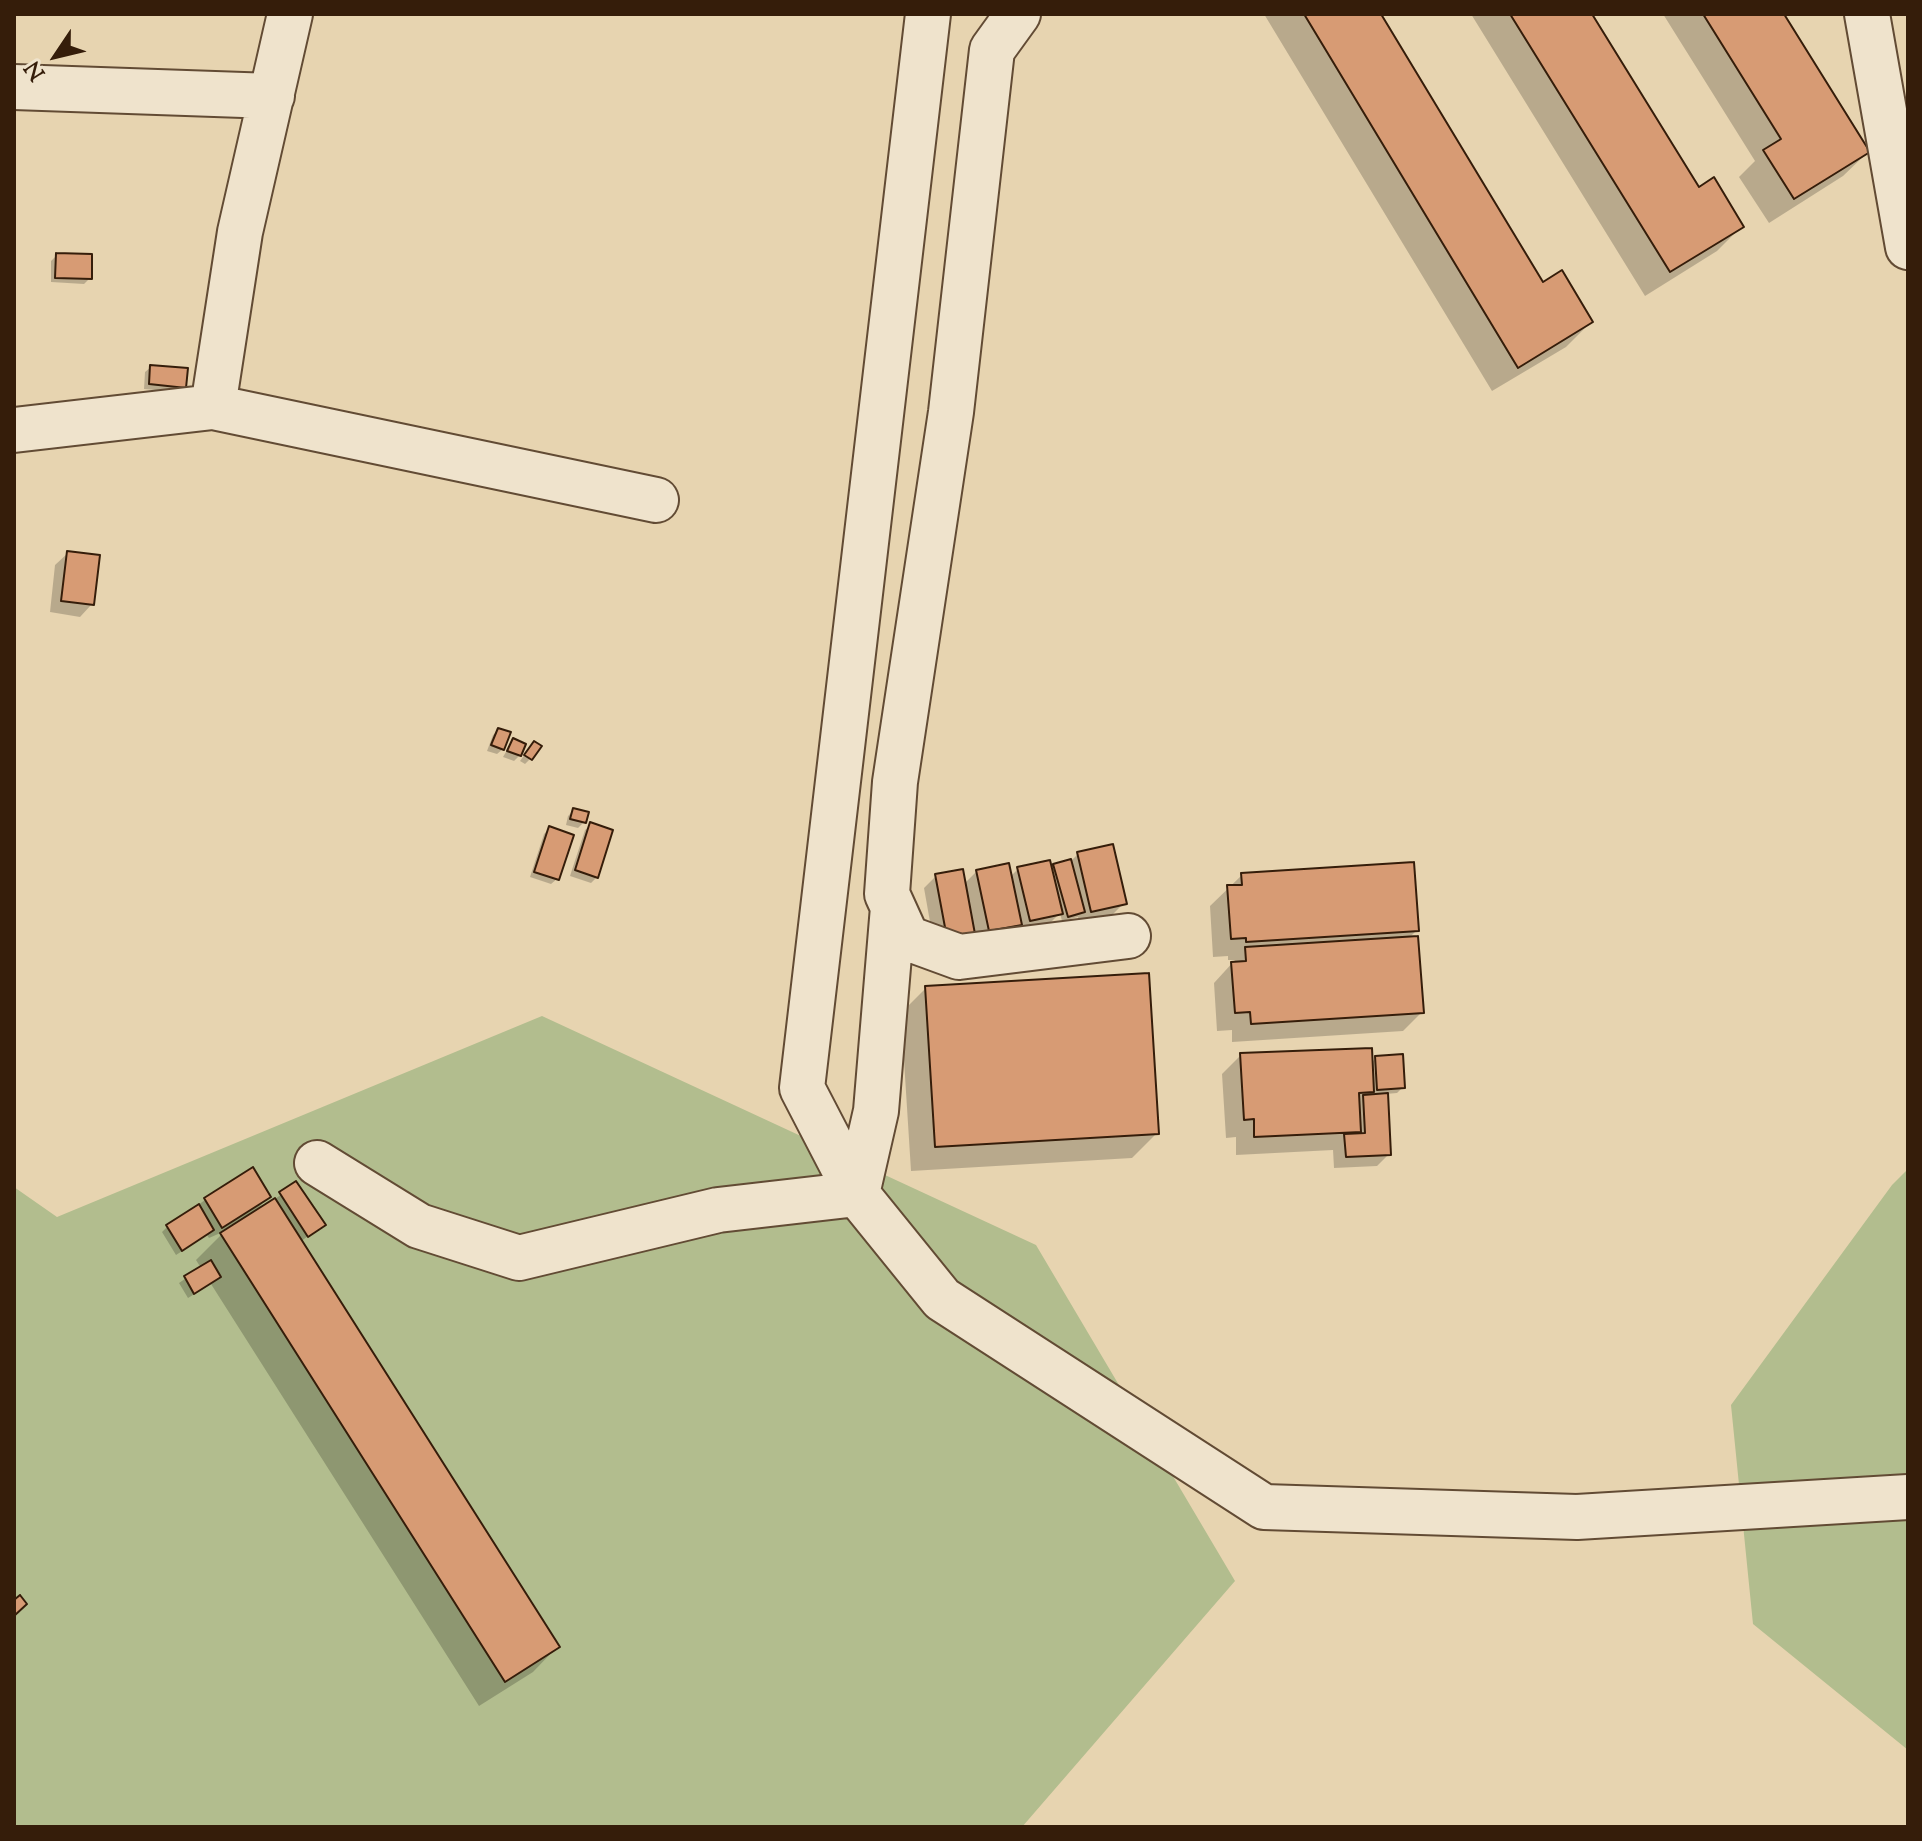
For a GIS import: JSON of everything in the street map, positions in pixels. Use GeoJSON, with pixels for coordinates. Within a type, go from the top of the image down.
{"type":"FeatureCollection","features":[{"type":"Feature","properties":{"kind":"street"},"geometry":{"type":"LineString","coordinates":[[213,407],[240,232],[290,14]]}},
{"type":"Feature","properties":{"kind":"street"},"geometry":{"type":"LineString","coordinates":[[928,14],[802,1088],[857,1194],[942,1299],[1264,1507],[1577,1517],[1908,1497]]}},
{"type":"Feature","properties":{"kind":"street"},"geometry":{"type":"LineString","coordinates":[[1018,14],[992,50],[951,412],[895,782],[887,894],[907,938],[959,957],[1128,936]]}},
{"type":"Feature","properties":{"kind":"street"},"geometry":{"type":"LineString","coordinates":[[1867,14],[1908,247]]}},
{"type":"Feature","properties":{"kind":"street"},"geometry":{"type":"LineString","coordinates":[[14,87],[272,96]]}},
{"type":"Feature","properties":{"kind":"street"},"geometry":{"type":"LineString","coordinates":[[14,430],[213,407],[656,500]]}},
{"type":"Feature","properties":{"kind":"street"},"geometry":{"type":"LineString","coordinates":[[857,1194],[876,1111],[893,907]]}},
{"type":"Feature","properties":{"kind":"street"},"geometry":{"type":"LineString","coordinates":[[317,1163],[419,1226],[519,1258],[718,1210],[857,1194]]}},
{"type":"Feature","properties":{"kind":"green space"},"geometry":{"type":"Polygon","coordinates":[[[542,1016],[1036,1245],[1235,1581],[1022,1827],[14,1827],[14,1187],[57,1217],[542,1016]]]}},
{"type":"Feature","properties":{"kind":"green space"},"geometry":{"type":"Polygon","coordinates":[[[1908,1169],[1908,1750],[1753,1624],[1731,1405],[1892,1185],[1908,1169]]]}},
{"type":"Feature","properties":{"kind":"building"},"geometry":{"type":"Polygon","coordinates":[[[1304,14],[1381,14],[1543,282],[1562,270],[1593,322],[1518,368],[1304,14]]]}},
{"type":"Feature","properties":{"kind":"building"},"geometry":{"type":"Polygon","coordinates":[[[1510,14],[1592,14],[1699,187],[1714,177],[1744,227],[1670,272],[1510,14]]]}},
{"type":"Feature","properties":{"kind":"building"},"geometry":{"type":"Polygon","coordinates":[[[1703,14],[1784,14],[1870,152],[1794,199],[1763,150],[1781,139],[1703,14]]]}},
{"type":"Feature","properties":{"kind":"building"},"geometry":{"type":"Polygon","coordinates":[[[56,253],[92,254],[92,279],[55,278],[56,253]]]}},
{"type":"Feature","properties":{"kind":"building"},"geometry":{"type":"Polygon","coordinates":[[[150,365],[188,368],[186,388],[149,384],[150,365]]]}},
{"type":"Feature","properties":{"kind":"building"},"geometry":{"type":"Polygon","coordinates":[[[67,551],[100,555],[94,605],[61,601],[67,551]]]}},
{"type":"Feature","properties":{"kind":"building"},"geometry":{"type":"Polygon","coordinates":[[[498,728],[511,732],[504,750],[491,745],[498,728]]]}},
{"type":"Feature","properties":{"kind":"building"},"geometry":{"type":"Polygon","coordinates":[[[513,738],[526,744],[521,756],[507,751],[513,738]]]}},
{"type":"Feature","properties":{"kind":"building"},"geometry":{"type":"Polygon","coordinates":[[[534,741],[542,746],[532,760],[524,755],[534,741]]]}},
{"type":"Feature","properties":{"kind":"building"},"geometry":{"type":"Polygon","coordinates":[[[573,808],[589,812],[586,823],[570,819],[573,808]]]}},
{"type":"Feature","properties":{"kind":"building"},"geometry":{"type":"Polygon","coordinates":[[[590,822],[613,830],[598,878],[575,870],[590,822]]]}},
{"type":"Feature","properties":{"kind":"building"},"geometry":{"type":"Polygon","coordinates":[[[549,826],[574,835],[559,880],[534,872],[549,826]]]}},
{"type":"Feature","properties":{"kind":"building"},"geometry":{"type":"Polygon","coordinates":[[[1113,844],[1127,904],[1091,912],[1077,852],[1113,844]]]}},
{"type":"Feature","properties":{"kind":"building"},"geometry":{"type":"Polygon","coordinates":[[[1071,859],[1085,912],[1068,917],[1053,864],[1071,859]]]}},
{"type":"Feature","properties":{"kind":"building"},"geometry":{"type":"Polygon","coordinates":[[[1050,860],[1063,914],[1030,921],[1017,867],[1050,860]]]}},
{"type":"Feature","properties":{"kind":"building"},"geometry":{"type":"Polygon","coordinates":[[[1414,862],[1419,931],[1246,942],[1246,938],[1231,939],[1227,885],[1242,885],[1241,873],[1414,862]]]}},
{"type":"Feature","properties":{"kind":"building"},"geometry":{"type":"Polygon","coordinates":[[[1009,863],[1022,925],[989,931],[976,870],[1009,863]]]}},
{"type":"Feature","properties":{"kind":"building"},"geometry":{"type":"Polygon","coordinates":[[[963,869],[975,934],[947,938],[935,874],[963,869]]]}},
{"type":"Feature","properties":{"kind":"building"},"geometry":{"type":"Polygon","coordinates":[[[1418,936],[1424,1013],[1251,1024],[1250,1012],[1235,1013],[1231,962],[1246,961],[1245,947],[1418,936]]]}},
{"type":"Feature","properties":{"kind":"building"},"geometry":{"type":"Polygon","coordinates":[[[1149,973],[1159,1134],[935,1147],[925,986],[1149,973]]]}},
{"type":"Feature","properties":{"kind":"building"},"geometry":{"type":"Polygon","coordinates":[[[1372,1048],[1374,1092],[1359,1093],[1361,1132],[1254,1137],[1254,1119],[1244,1120],[1240,1053],[1372,1048]]]}},
{"type":"Feature","properties":{"kind":"building"},"geometry":{"type":"Polygon","coordinates":[[[1403,1054],[1405,1088],[1377,1090],[1375,1056],[1403,1054]]]}},
{"type":"Feature","properties":{"kind":"building"},"geometry":{"type":"Polygon","coordinates":[[[1388,1093],[1391,1155],[1346,1157],[1344,1134],[1365,1133],[1363,1095],[1388,1093]]]}},
{"type":"Feature","properties":{"kind":"building"},"geometry":{"type":"Polygon","coordinates":[[[253,1167],[271,1197],[222,1228],[204,1198],[253,1167]]]}},
{"type":"Feature","properties":{"kind":"building"},"geometry":{"type":"Polygon","coordinates":[[[296,1181],[326,1225],[308,1237],[279,1192],[296,1181]]]}},
{"type":"Feature","properties":{"kind":"building"},"geometry":{"type":"Polygon","coordinates":[[[275,1198],[560,1647],[505,1682],[220,1233],[275,1198]]]}},
{"type":"Feature","properties":{"kind":"building"},"geometry":{"type":"Polygon","coordinates":[[[199,1204],[214,1230],[182,1251],[166,1225],[199,1204]]]}},
{"type":"Feature","properties":{"kind":"building"},"geometry":{"type":"Polygon","coordinates":[[[211,1260],[221,1277],[194,1294],[184,1276],[211,1260]]]}},
{"type":"Feature","properties":{"kind":"building"},"geometry":{"type":"Polygon","coordinates":[[[20,1595],[27,1604],[14,1616],[14,1600],[20,1595]]]}}]}
